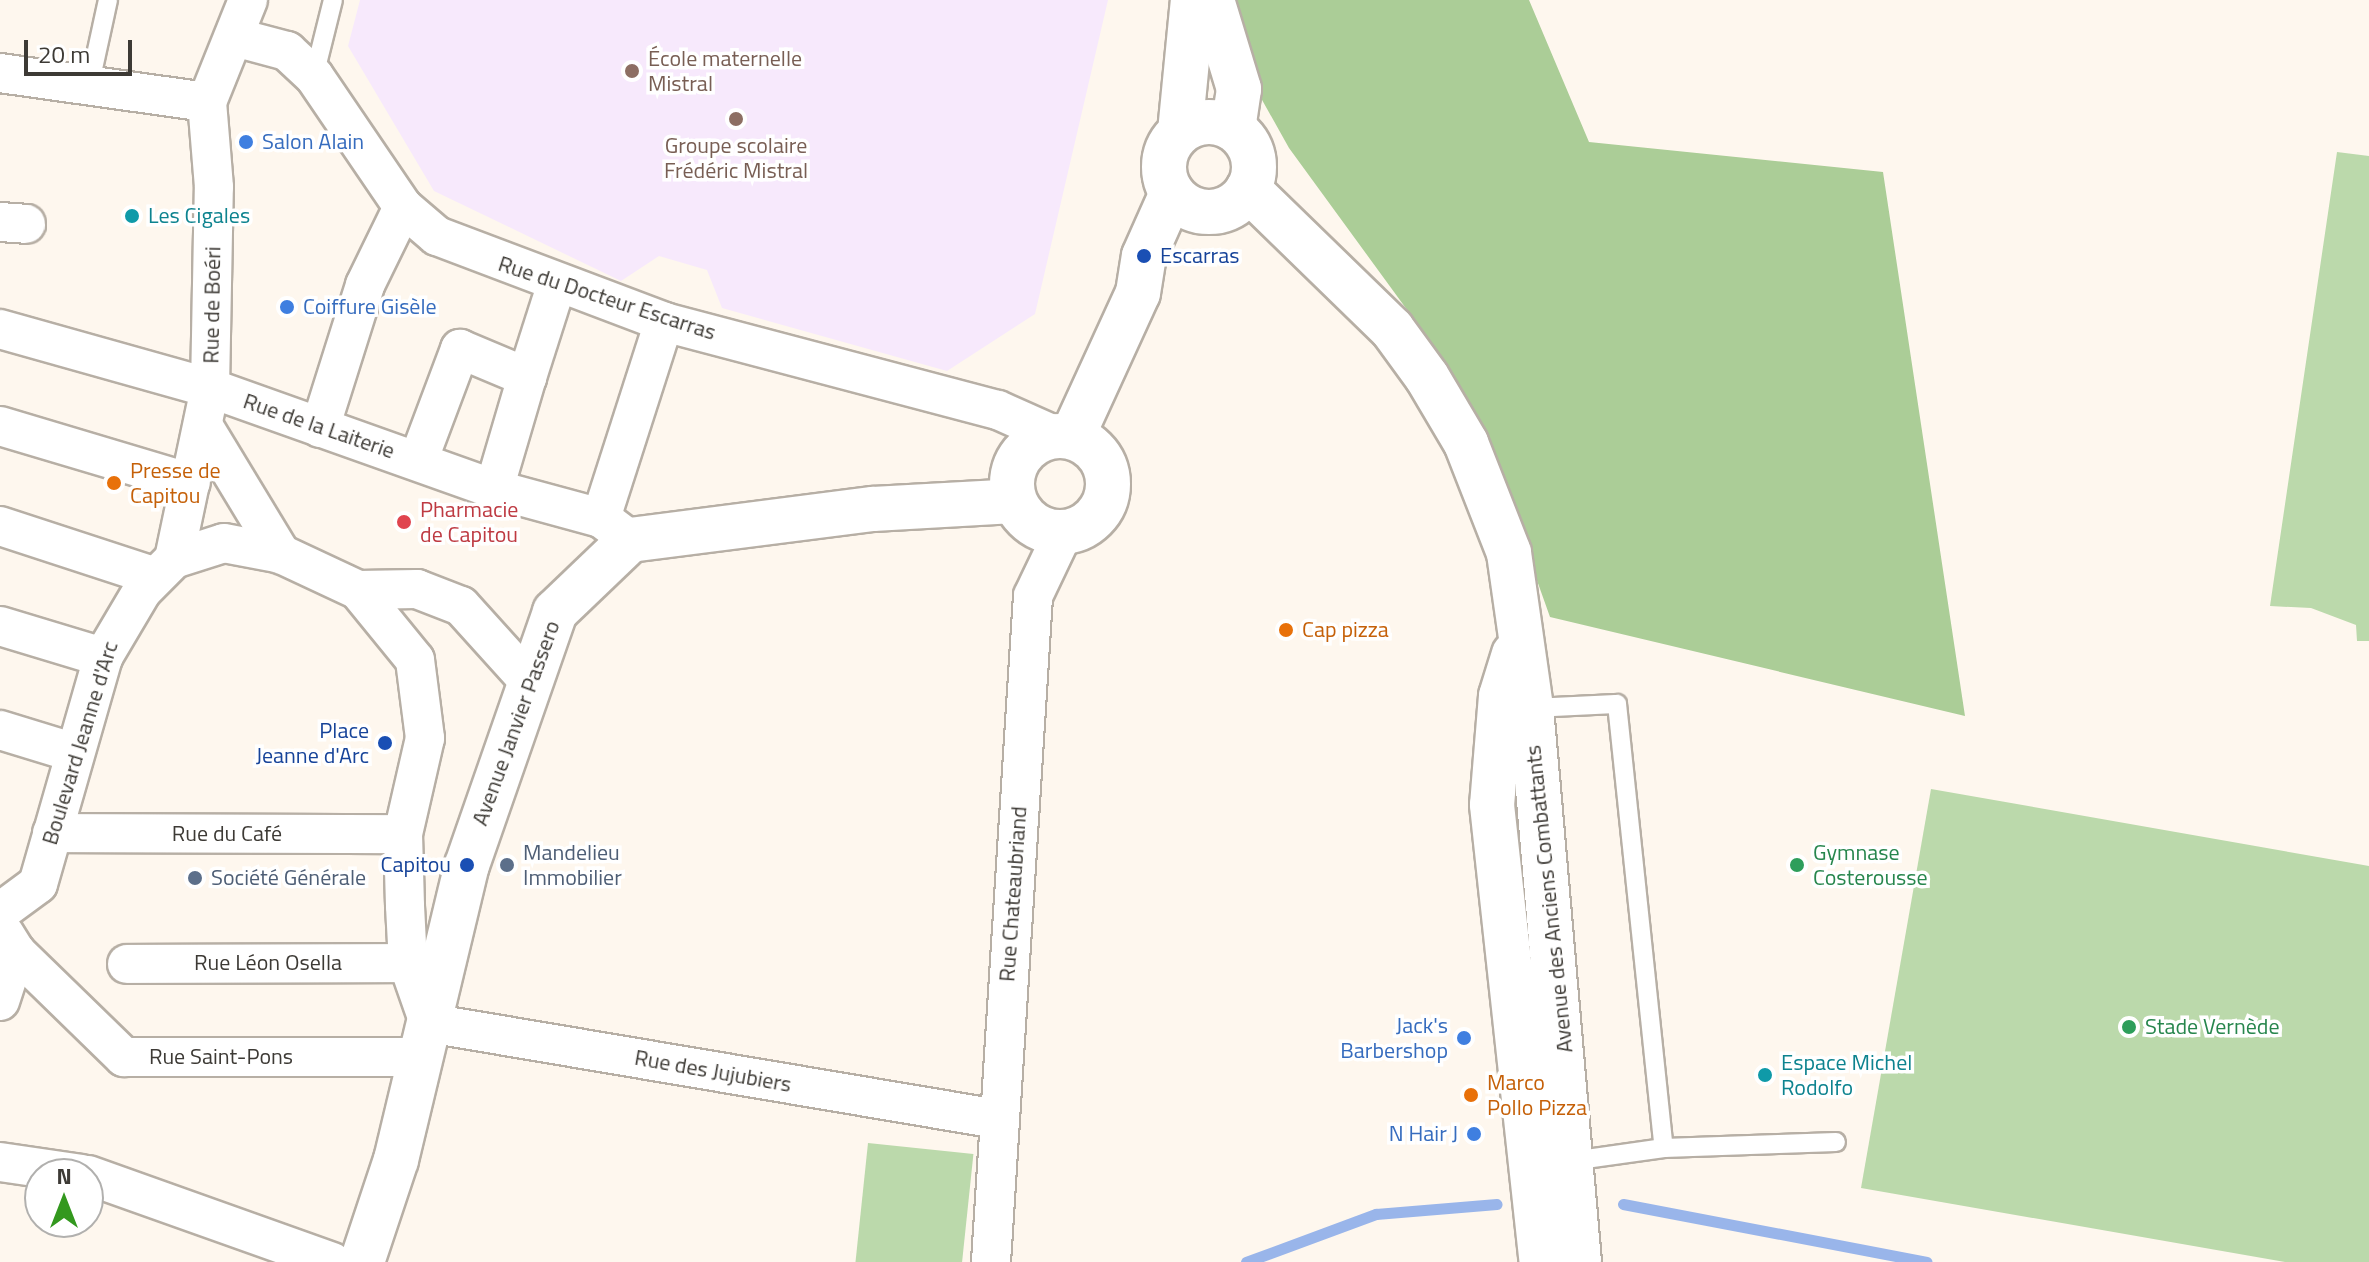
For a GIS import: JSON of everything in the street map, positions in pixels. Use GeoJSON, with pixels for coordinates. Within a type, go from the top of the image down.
{"type":"FeatureCollection","features":[{"type":"Feature","properties":{"kind":"main road"},"geometry":{"type":"LineString","coordinates":[[1064,437],[1099,455],[1109,485],[1099,514],[1063,533],[1035,526],[1014,501],[1019,458],[1064,437],[1138,293],[1144,256],[1172,193],[1164,157],[1180,132],[1193,0]]}},
{"type":"Feature","properties":{"kind":"main road"},"geometry":{"type":"LineString","coordinates":[[1212,0],[1239,89],[1233,129]]}},
{"type":"Feature","properties":{"kind":"main road"},"geometry":{"type":"LineString","coordinates":[[1172,193],[1209,212],[1235,204],[1248,189],[1254,159],[1233,129],[1206,122],[1180,132]]}},
{"type":"Feature","properties":{"kind":"main road","name":"Avenue des Anciens Combattants"},"geometry":{"type":"LineString","coordinates":[[1248,189],[1392,329],[1486,488],[1509,553],[1531,708],[1579,1262]]}},
{"type":"Feature","properties":{"kind":"main road"},"geometry":{"type":"LineString","coordinates":[[616,529],[1014,501]]}},
{"type":"Feature","properties":{"kind":"main road","name":"Avenue Janvier Passero"},"geometry":{"type":"LineString","coordinates":[[362,1262],[424,1040],[467,865],[527,679],[555,612],[616,529]]}},
{"type":"Feature","properties":{"kind":"main road","name":"Avenue des Anciens Combattants"},"geometry":{"type":"LineString","coordinates":[[1521,633],[1501,696],[1492,805],[1542,1262]]}},
{"type":"Feature","properties":{"kind":"street"},"geometry":{"type":"LineString","coordinates":[[0,73],[207,102],[238,38],[248,0]]}},
{"type":"Feature","properties":{"kind":"street","name":"Rue du Docteur Escarras"},"geometry":{"type":"LineString","coordinates":[[238,38],[287,51],[314,76],[403,207],[437,236],[556,286],[664,322],[998,410],[1064,437]]}},
{"type":"Feature","properties":{"kind":"street","name":"Rue de Boéri"},"geometry":{"type":"LineString","coordinates":[[164,567],[191,483],[210,388],[214,187],[207,102]]}},
{"type":"Feature","properties":{"kind":"street"},"geometry":{"type":"LineString","coordinates":[[320,428],[365,285],[403,207]]}},
{"type":"Feature","properties":{"kind":"street"},"geometry":{"type":"LineString","coordinates":[[494,489],[556,286]]}},
{"type":"Feature","properties":{"kind":"street"},"geometry":{"type":"LineString","coordinates":[[616,529],[645,380],[664,322]]}},
{"type":"Feature","properties":{"kind":"street","name":"Rue de la Laiterie"},"geometry":{"type":"LineString","coordinates":[[0,329],[210,388],[616,529]]}},
{"type":"Feature","properties":{"kind":"street"},"geometry":{"type":"LineString","coordinates":[[418,461],[460,349],[527,377]]}},
{"type":"Feature","properties":{"kind":"street"},"geometry":{"type":"LineString","coordinates":[[0,426],[191,483]]}},
{"type":"Feature","properties":{"kind":"street"},"geometry":{"type":"LineString","coordinates":[[204,427],[281,554]]}},
{"type":"Feature","properties":{"kind":"street"},"geometry":{"type":"LineString","coordinates":[[0,526],[164,567],[224,543],[281,554],[358,590],[415,660],[425,738],[403,834],[408,963],[424,1040]]}},
{"type":"Feature","properties":{"kind":"street","name":"Rue Chateaubriand"},"geometry":{"type":"LineString","coordinates":[[991,1262],[997,1119],[1033,596],[1063,533]]}},
{"type":"Feature","properties":{"kind":"street","name":"Boulevard Jeanne d'Arc"},"geometry":{"type":"LineString","coordinates":[[0,912],[38,884],[103,657],[118,622],[164,567]]}},
{"type":"Feature","properties":{"kind":"street"},"geometry":{"type":"LineString","coordinates":[[358,590],[417,589],[461,606],[527,679]]}},
{"type":"Feature","properties":{"kind":"street"},"geometry":{"type":"LineString","coordinates":[[0,626],[103,657]]}},
{"type":"Feature","properties":{"kind":"street"},"geometry":{"type":"LineString","coordinates":[[0,730],[75,753]]}},
{"type":"Feature","properties":{"kind":"street","name":"Rue du Café"},"geometry":{"type":"LineString","coordinates":[[52,833],[403,834]]}},
{"type":"Feature","properties":{"kind":"street"},"geometry":{"type":"LineString","coordinates":[[0,1001],[8,940]]}},
{"type":"Feature","properties":{"kind":"street","name":"Rue Saint-Pons"},"geometry":{"type":"LineString","coordinates":[[8,940],[124,1057],[424,1040]]}},
{"type":"Feature","properties":{"kind":"street","name":"Rue Léon Osella"},"geometry":{"type":"LineString","coordinates":[[127,964],[408,963]]}},
{"type":"Feature","properties":{"kind":"street","name":"Rue des Jujubiers"},"geometry":{"type":"LineString","coordinates":[[424,1040],[997,1119]]}},
{"type":"Feature","properties":{"kind":"street"},"geometry":{"type":"LineString","coordinates":[[0,1162],[24,1166]]}},
{"type":"Feature","properties":{"kind":"street"},"geometry":{"type":"LineString","coordinates":[[104,1181],[332,1262]]}},
{"type":"Feature","properties":{"kind":"lane"},"geometry":{"type":"LineString","coordinates":[[89,87],[108,0]]}},
{"type":"Feature","properties":{"kind":"lane"},"geometry":{"type":"LineString","coordinates":[[314,76],[333,0]]}},
{"type":"Feature","properties":{"kind":"lane"},"geometry":{"type":"LineString","coordinates":[[1531,708],[1617,704],[1664,1148]]}},
{"type":"Feature","properties":{"kind":"lane"},"geometry":{"type":"LineString","coordinates":[[1571,1161],[1664,1148],[1836,1142]]}},
{"type":"Feature","properties":{"kind":"shaded area","name":"Groupe scolaire Frédéric Mistral"},"geometry":{"type":"Polygon","coordinates":[[[360,0],[1108,0],[1035,314],[947,371],[722,308],[707,270],[659,256],[621,281],[434,191],[348,46],[360,0]]]}},
{"type":"Feature","properties":{"kind":"green space"},"geometry":{"type":"Polygon","coordinates":[[[1235,0],[1529,0],[1589,142],[1883,172],[1965,716],[1550,617],[1493,457],[1440,355],[1289,148],[1247,73],[1235,0]]]}},
{"type":"Feature","properties":{"kind":"green space"},"geometry":{"type":"Polygon","coordinates":[[[2337,152],[2369,156],[2369,641],[2357,641],[2356,625],[2311,608],[2270,606],[2337,152]]]}},
{"type":"Feature","properties":{"kind":"green space","name":"Stade Vernède"},"geometry":{"type":"Polygon","coordinates":[[[1931,789],[2369,866],[2369,1262],[2285,1262],[1861,1188],[1931,789]]]}},
{"type":"Feature","properties":{"kind":"green space"},"geometry":{"type":"Polygon","coordinates":[[[868,1143],[973,1154],[962,1262],[855,1262],[868,1143]]]}},
{"type":"Feature","properties":{"kind":"waterway"},"geometry":{"type":"LineString","coordinates":[[1246,1262],[1376,1214],[1497,1204]]}},
{"type":"Feature","properties":{"kind":"waterway"},"geometry":{"type":"LineString","coordinates":[[1623,1204],[1927,1262]]}},
{"type":"Feature","properties":{"kind":"place","name":"École maternelle Mistral"},"geometry":{"type":"Point","coordinates":[632,71]}},
{"type":"Feature","properties":{"kind":"place","name":"Groupe scolaire Frédéric Mistral"},"geometry":{"type":"Point","coordinates":[736,119]}},
{"type":"Feature","properties":{"kind":"place","name":"Salon Alain"},"geometry":{"type":"Point","coordinates":[246,142]}},
{"type":"Feature","properties":{"kind":"place","name":"Les Cigales"},"geometry":{"type":"Point","coordinates":[132,216]}},
{"type":"Feature","properties":{"kind":"place","name":"Escarras"},"geometry":{"type":"Point","coordinates":[1144,256]}},
{"type":"Feature","properties":{"kind":"place","name":"Coiffure Gisèle"},"geometry":{"type":"Point","coordinates":[287,307]}},
{"type":"Feature","properties":{"kind":"place","name":"Presse de Capitou"},"geometry":{"type":"Point","coordinates":[114,483]}},
{"type":"Feature","properties":{"kind":"place","name":"Pharmacie de Capitou"},"geometry":{"type":"Point","coordinates":[404,522]}},
{"type":"Feature","properties":{"kind":"place","name":"Cap pizza"},"geometry":{"type":"Point","coordinates":[1286,630]}},
{"type":"Feature","properties":{"kind":"place","name":"Place Jeanne d'Arc"},"geometry":{"type":"Point","coordinates":[385,743]}},
{"type":"Feature","properties":{"kind":"place","name":"Capitou"},"geometry":{"type":"Point","coordinates":[467,865]}},
{"type":"Feature","properties":{"kind":"place","name":"Mandelieu Immobilier"},"geometry":{"type":"Point","coordinates":[507,865]}},
{"type":"Feature","properties":{"kind":"place","name":"Gymnase Costerousse"},"geometry":{"type":"Point","coordinates":[1797,865]}},
{"type":"Feature","properties":{"kind":"place","name":"Société Générale"},"geometry":{"type":"Point","coordinates":[195,878]}},
{"type":"Feature","properties":{"kind":"place","name":"Stade Vernède"},"geometry":{"type":"Point","coordinates":[2129,1027]}},
{"type":"Feature","properties":{"kind":"place","name":"Jack's Barbershop"},"geometry":{"type":"Point","coordinates":[1464,1038]}},
{"type":"Feature","properties":{"kind":"place","name":"Espace Michel Rodolfo"},"geometry":{"type":"Point","coordinates":[1765,1075]}},
{"type":"Feature","properties":{"kind":"place","name":"Marco Pollo Pizza"},"geometry":{"type":"Point","coordinates":[1471,1095]}},
{"type":"Feature","properties":{"kind":"place","name":"N Hair J"},"geometry":{"type":"Point","coordinates":[1474,1134]}}]}
